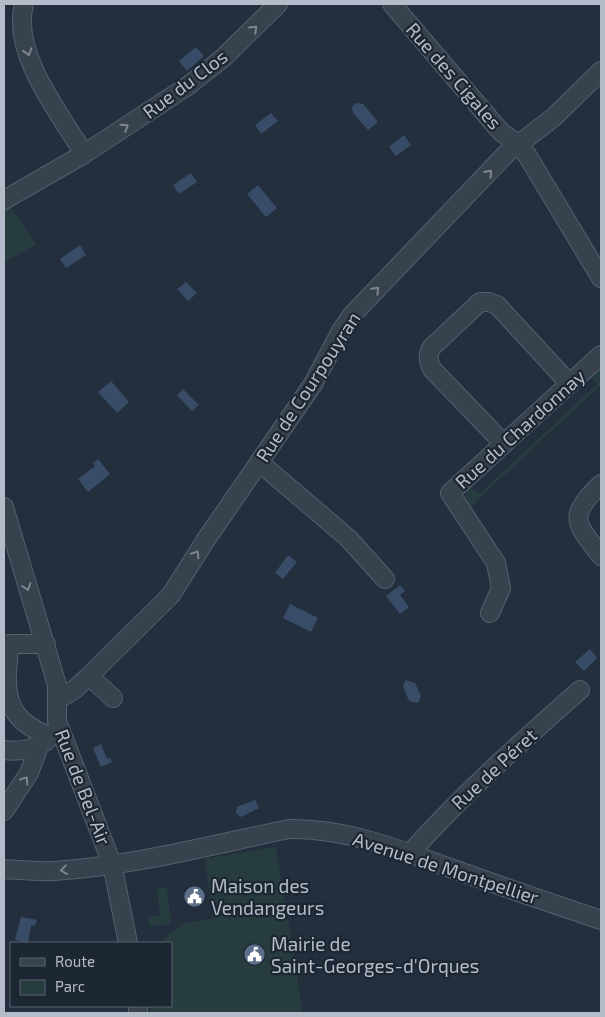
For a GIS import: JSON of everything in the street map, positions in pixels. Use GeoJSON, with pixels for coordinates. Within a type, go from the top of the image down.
{"type":"FeatureCollection","features":[{"type":"Feature","properties":{"kind":"street"},"geometry":{"type":"LineString","coordinates":[[24,4],[22,26],[31,62],[40,82],[84,154]]}},
{"type":"Feature","properties":{"kind":"street","name":"Rue du Clos"},"geometry":{"type":"LineString","coordinates":[[4,200],[84,154],[189,86],[223,58],[278,4]]}},
{"type":"Feature","properties":{"kind":"street","name":"Rue des Cigales"},"geometry":{"type":"LineString","coordinates":[[392,4],[501,132],[519,145],[527,155],[601,278]]}},
{"type":"Feature","properties":{"kind":"street","name":"Rue de Courpouyran"},"geometry":{"type":"LineString","coordinates":[[59,699],[75,689],[89,676],[170,595],[313,384],[340,330],[352,316],[506,153],[554,117],[601,71]]}},
{"type":"Feature","properties":{"kind":"street"},"geometry":{"type":"LineString","coordinates":[[504,444],[432,369],[429,363],[432,346],[480,302],[488,302],[497,305],[570,383]]}},
{"type":"Feature","properties":{"kind":"street","name":"Rue du Chardonnay"},"geometry":{"type":"LineString","coordinates":[[490,613],[501,588],[496,563],[450,493],[601,355]]}},
{"type":"Feature","properties":{"kind":"street"},"geometry":{"type":"LineString","coordinates":[[259,462],[348,538],[385,579]]}},
{"type":"Feature","properties":{"kind":"street"},"geometry":{"type":"LineString","coordinates":[[601,484],[583,502],[578,518],[583,532],[601,556]]}},
{"type":"Feature","properties":{"kind":"street","name":"Rue de Bel-Air"},"geometry":{"type":"LineString","coordinates":[[4,507],[11,559],[46,644],[59,699],[49,735],[112,864],[128,942]]}},
{"type":"Feature","properties":{"kind":"street"},"geometry":{"type":"LineString","coordinates":[[46,644],[10,644],[6,689],[10,705],[31,729],[49,735]]}},
{"type":"Feature","properties":{"kind":"street"},"geometry":{"type":"LineString","coordinates":[[89,676],[113,698]]}},
{"type":"Feature","properties":{"kind":"street","name":"Rue de Péret"},"geometry":{"type":"LineString","coordinates":[[411,852],[438,822],[528,736],[580,690]]}},
{"type":"Feature","properties":{"kind":"street"},"geometry":{"type":"LineString","coordinates":[[4,750],[23,751],[49,735]]}},
{"type":"Feature","properties":{"kind":"street"},"geometry":{"type":"LineString","coordinates":[[4,811],[29,773],[49,735]]}},
{"type":"Feature","properties":{"kind":"street","name":"Avenue de Montpellier"},"geometry":{"type":"LineString","coordinates":[[4,869],[53,871],[112,864],[176,853],[288,829],[321,830],[360,837],[411,852],[449,868],[601,920]]}},
{"type":"Feature","properties":{"kind":"green space"},"geometry":{"type":"Polygon","coordinates":[[[10,206],[36,244],[4,263],[4,210],[10,206]]]}},
{"type":"Feature","properties":{"kind":"green space"},"geometry":{"type":"Polygon","coordinates":[[[601,363],[601,385],[469,508],[465,497],[469,487],[480,493],[597,384],[590,375],[601,363]]]}},
{"type":"Feature","properties":{"kind":"green space"},"geometry":{"type":"Polygon","coordinates":[[[276,847],[303,1013],[150,1013],[150,1007],[172,1007],[172,942],[160,942],[183,923],[213,919],[205,859],[276,847]]]}},
{"type":"Feature","properties":{"kind":"green space"},"geometry":{"type":"Polygon","coordinates":[[[167,887],[171,924],[149,927],[148,917],[160,916],[157,888],[167,887]]]}},
{"type":"Feature","properties":{"kind":"water"},"geometry":{"type":"Polygon","coordinates":[[[196,47],[204,56],[187,71],[179,61],[196,47]]]}},
{"type":"Feature","properties":{"kind":"water"},"geometry":{"type":"Polygon","coordinates":[[[356,103],[363,104],[378,122],[368,130],[353,113],[352,107],[356,103]]]}},
{"type":"Feature","properties":{"kind":"water"},"geometry":{"type":"Polygon","coordinates":[[[271,113],[278,121],[261,134],[255,125],[271,113]]]}},
{"type":"Feature","properties":{"kind":"water"},"geometry":{"type":"Polygon","coordinates":[[[404,135],[411,145],[396,156],[389,147],[404,135]]]}},
{"type":"Feature","properties":{"kind":"water"},"geometry":{"type":"Polygon","coordinates":[[[191,173],[197,182],[179,194],[173,185],[191,173]]]}},
{"type":"Feature","properties":{"kind":"water"},"geometry":{"type":"Polygon","coordinates":[[[258,185],[277,208],[266,217],[247,194],[258,185]]]}},
{"type":"Feature","properties":{"kind":"water"},"geometry":{"type":"Polygon","coordinates":[[[80,245],[86,255],[66,268],[60,259],[80,245]]]}},
{"type":"Feature","properties":{"kind":"water"},"geometry":{"type":"Polygon","coordinates":[[[186,282],[197,293],[188,301],[177,289],[186,282]]]}},
{"type":"Feature","properties":{"kind":"water"},"geometry":{"type":"Polygon","coordinates":[[[111,381],[129,402],[117,413],[98,392],[111,381]]]}},
{"type":"Feature","properties":{"kind":"water"},"geometry":{"type":"Polygon","coordinates":[[[183,389],[199,405],[192,411],[177,395],[183,389]]]}},
{"type":"Feature","properties":{"kind":"water"},"geometry":{"type":"Polygon","coordinates":[[[98,459],[110,474],[88,492],[78,479],[95,466],[93,463],[98,459]]]}},
{"type":"Feature","properties":{"kind":"water"},"geometry":{"type":"Polygon","coordinates":[[[288,555],[297,562],[283,579],[275,573],[288,555]]]}},
{"type":"Feature","properties":{"kind":"water"},"geometry":{"type":"Polygon","coordinates":[[[400,585],[405,591],[400,595],[409,607],[400,614],[386,596],[400,585]]]}},
{"type":"Feature","properties":{"kind":"water"},"geometry":{"type":"Polygon","coordinates":[[[290,604],[318,618],[311,632],[283,618],[290,604]]]}},
{"type":"Feature","properties":{"kind":"water"},"geometry":{"type":"Polygon","coordinates":[[[590,649],[597,658],[584,671],[575,662],[590,649]]]}},
{"type":"Feature","properties":{"kind":"water"},"geometry":{"type":"Polygon","coordinates":[[[406,680],[415,683],[421,696],[418,703],[409,701],[403,686],[406,680]]]}},
{"type":"Feature","properties":{"kind":"water"},"geometry":{"type":"Polygon","coordinates":[[[101,744],[107,759],[110,758],[112,762],[101,767],[93,748],[101,744]]]}},
{"type":"Feature","properties":{"kind":"water"},"geometry":{"type":"Polygon","coordinates":[[[255,800],[259,808],[241,817],[236,813],[237,807],[255,800]]]}},
{"type":"Feature","properties":{"kind":"water"},"geometry":{"type":"Polygon","coordinates":[[[21,917],[37,920],[35,926],[31,925],[28,942],[15,940],[21,917]]]}},
{"type":"Feature","properties":{"kind":"place","name":"Maison des Vendangeurs"},"geometry":{"type":"Point","coordinates":[195,897]}},
{"type":"Feature","properties":{"kind":"place","name":"Mairie de Saint-Georges-d'Orques"},"geometry":{"type":"Point","coordinates":[255,955]}}]}
